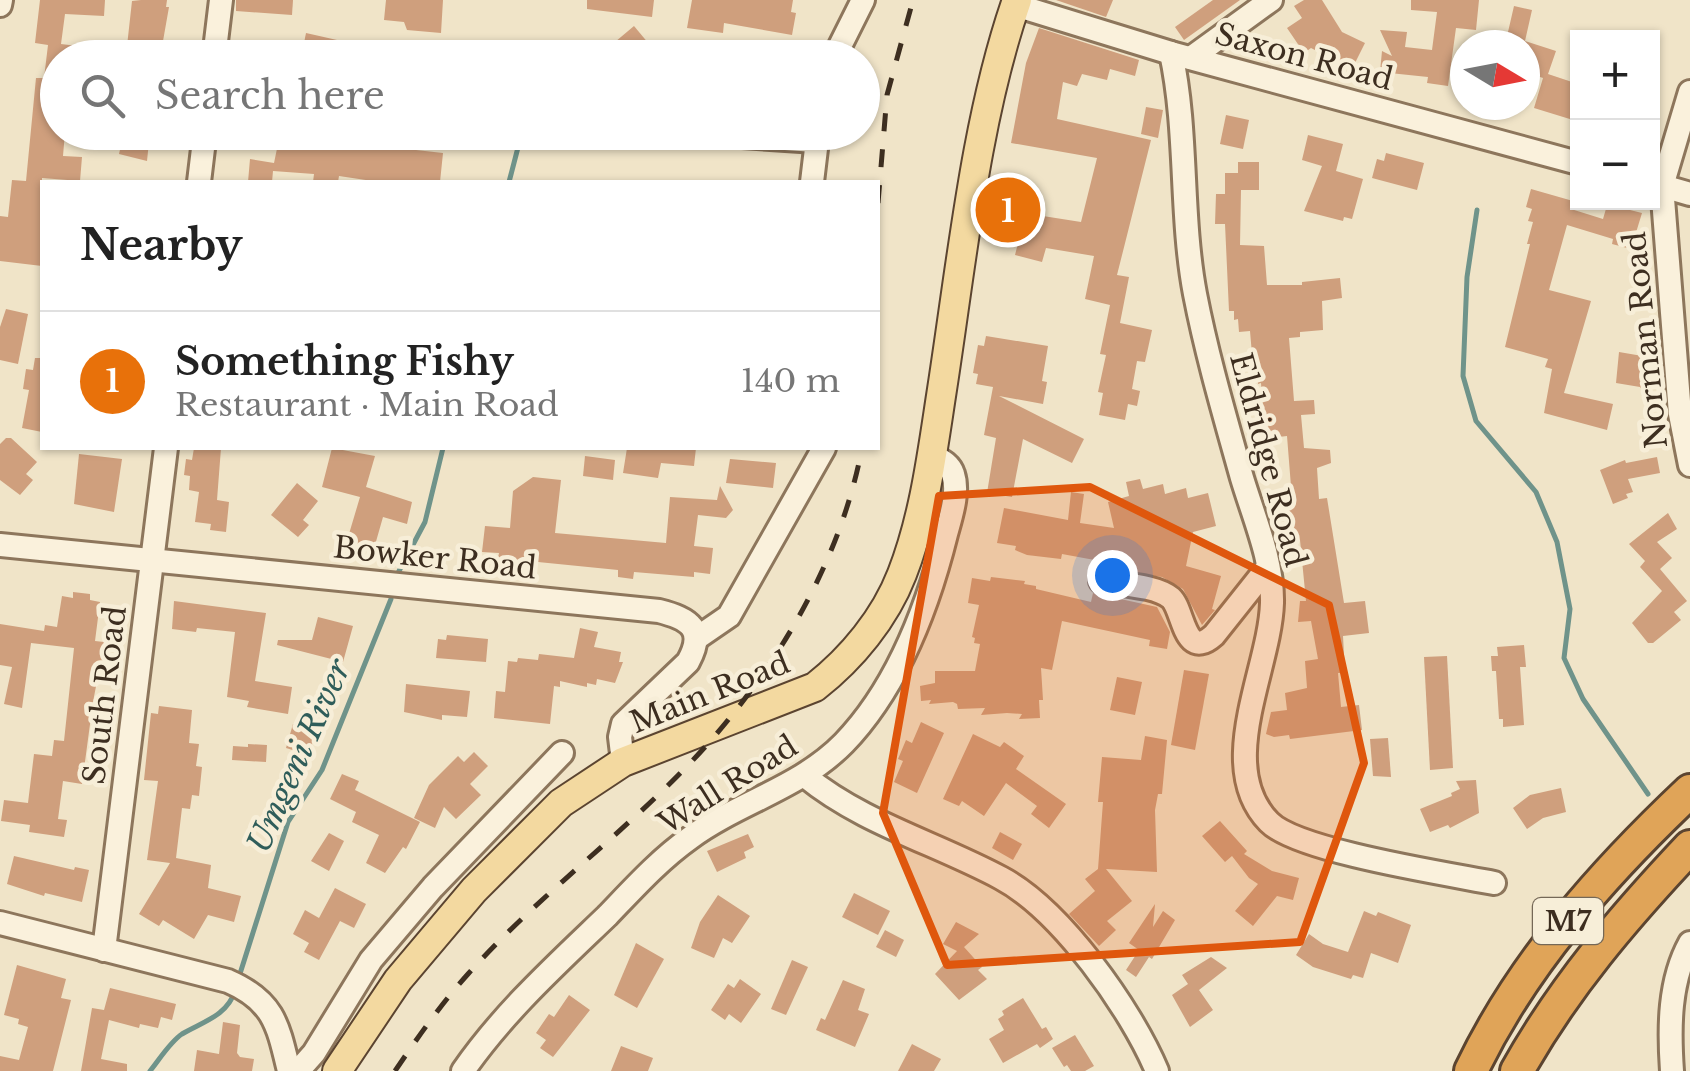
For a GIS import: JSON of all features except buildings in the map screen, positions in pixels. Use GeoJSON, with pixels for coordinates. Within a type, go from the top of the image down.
{"type":"FeatureCollection","features":[{"type":"Feature","properties":{"kind":"highway","name":"M7"},"geometry":{"type":"LineString","coordinates":[[1471,1071],[1532,968],[1582,904],[1637,841],[1690,791]]}},
{"type":"Feature","properties":{"kind":"highway","name":"M7"},"geometry":{"type":"LineString","coordinates":[[1518,1071],[1580,972],[1622,918],[1690,847]]}},
{"type":"Feature","properties":{"kind":"main road","name":"Main Road"},"geometry":{"type":"LineString","coordinates":[[337,1071],[398,980],[486,877],[561,802],[624,762],[814,687],[839,668],[885,608],[902,576],[913,541],[932,455],[983,138],[1016,2]]}},
{"type":"Feature","properties":{"kind":"street"},"geometry":{"type":"LineString","coordinates":[[216,40],[221,0]]}},
{"type":"Feature","properties":{"kind":"street"},"geometry":{"type":"LineString","coordinates":[[843,40],[863,0]]}},
{"type":"Feature","properties":{"kind":"street"},"geometry":{"type":"LineString","coordinates":[[1181,55],[1272,0]]}},
{"type":"Feature","properties":{"kind":"street","name":"Saxon Road"},"geometry":{"type":"LineString","coordinates":[[1016,2],[1181,55],[1570,161]]}},
{"type":"Feature","properties":{"kind":"street","name":"Eldridge Road"},"geometry":{"type":"LineString","coordinates":[[1181,55],[1194,290],[1268,567],[1272,601],[1270,629],[1243,760],[1248,787],[1269,822],[1301,840],[1494,883]]}},
{"type":"Feature","properties":{"kind":"street","name":"Norman Road"},"geometry":{"type":"LineString","coordinates":[[1660,176],[1690,92]]}},
{"type":"Feature","properties":{"kind":"street"},"geometry":{"type":"LineString","coordinates":[[198,180],[202,150]]}},
{"type":"Feature","properties":{"kind":"street"},"geometry":{"type":"LineString","coordinates":[[812,180],[816,150]]}},
{"type":"Feature","properties":{"kind":"street"},"geometry":{"type":"LineString","coordinates":[[1660,185],[1690,194]]}},
{"type":"Feature","properties":{"kind":"street","name":"Norman Road"},"geometry":{"type":"LineString","coordinates":[[1660,210],[1680,414],[1690,466]]}},
{"type":"Feature","properties":{"kind":"street","name":"South Road"},"geometry":{"type":"LineString","coordinates":[[104,950],[166,450]]}},
{"type":"Feature","properties":{"kind":"street"},"geometry":{"type":"LineString","coordinates":[[624,762],[620,737],[623,724],[688,662],[697,638],[730,616],[823,450]]}},
{"type":"Feature","properties":{"kind":"street","name":"Wall Road"},"geometry":{"type":"LineString","coordinates":[[463,1071],[484,1040],[522,999],[675,850],[715,822],[806,776],[859,726],[891,676],[936,574],[955,493],[952,470],[932,455]]}},
{"type":"Feature","properties":{"kind":"street","name":"Bowker Road"},"geometry":{"type":"LineString","coordinates":[[0,545],[659,611],[681,616],[697,638]]}},
{"type":"Feature","properties":{"kind":"street"},"geometry":{"type":"LineString","coordinates":[[1101,581],[1166,595],[1178,608],[1186,633],[1192,639],[1208,641],[1268,567]]}},
{"type":"Feature","properties":{"kind":"street"},"geometry":{"type":"LineString","coordinates":[[298,1071],[314,1053],[371,960],[433,887],[562,752]]}},
{"type":"Feature","properties":{"kind":"street"},"geometry":{"type":"LineString","coordinates":[[806,776],[841,804],[974,864],[1022,891],[1065,933],[1130,1015],[1158,1071]]}},
{"type":"Feature","properties":{"kind":"street"},"geometry":{"type":"LineString","coordinates":[[0,923],[252,991],[269,1008],[289,1071]]}},
{"type":"Feature","properties":{"kind":"street"},"geometry":{"type":"LineString","coordinates":[[1672,1071],[1670,1045],[1676,974],[1690,942]]}},
{"type":"Feature","properties":{"kind":"highlighted area"},"geometry":{"type":"Polygon","coordinates":[[[1090,487],[1329,605],[1364,763],[1300,942],[947,965],[883,813],[939,496],[1090,487]]]}},
{"type":"Feature","properties":{"kind":"waterway"},"geometry":{"type":"LineString","coordinates":[[510,180],[517,150]]}},
{"type":"Feature","properties":{"kind":"waterway"},"geometry":{"type":"LineString","coordinates":[[1477,210],[1467,277],[1463,376],[1476,421],[1536,492],[1557,542],[1570,609],[1564,658],[1583,699],[1648,794]]}},
{"type":"Feature","properties":{"kind":"waterway"},"geometry":{"type":"LineString","coordinates":[[398,573],[425,522],[443,450]]}},
{"type":"Feature","properties":{"kind":"waterway","name":"Umgeni River"},"geometry":{"type":"LineString","coordinates":[[238,980],[288,822],[322,770],[391,599]]}},
{"type":"Feature","properties":{"kind":"waterway","name":"Umgeni River"},"geometry":{"type":"LineString","coordinates":[[150,1071],[178,1037],[220,1012],[235,991]]}},
{"type":"Feature","properties":{"kind":"railway"},"geometry":{"type":"LineString","coordinates":[[880,180],[887,95],[913,0]]}},
{"type":"Feature","properties":{"kind":"railway"},"geometry":{"type":"LineString","coordinates":[[395,1071],[430,1021],[496,944],[677,777],[732,715],[804,608],[839,530],[862,450]]}},
{"type":"Feature","properties":{"kind":"place","name":"Something Fishy"},"geometry":{"type":"Point","coordinates":[1008,210]}}]}
